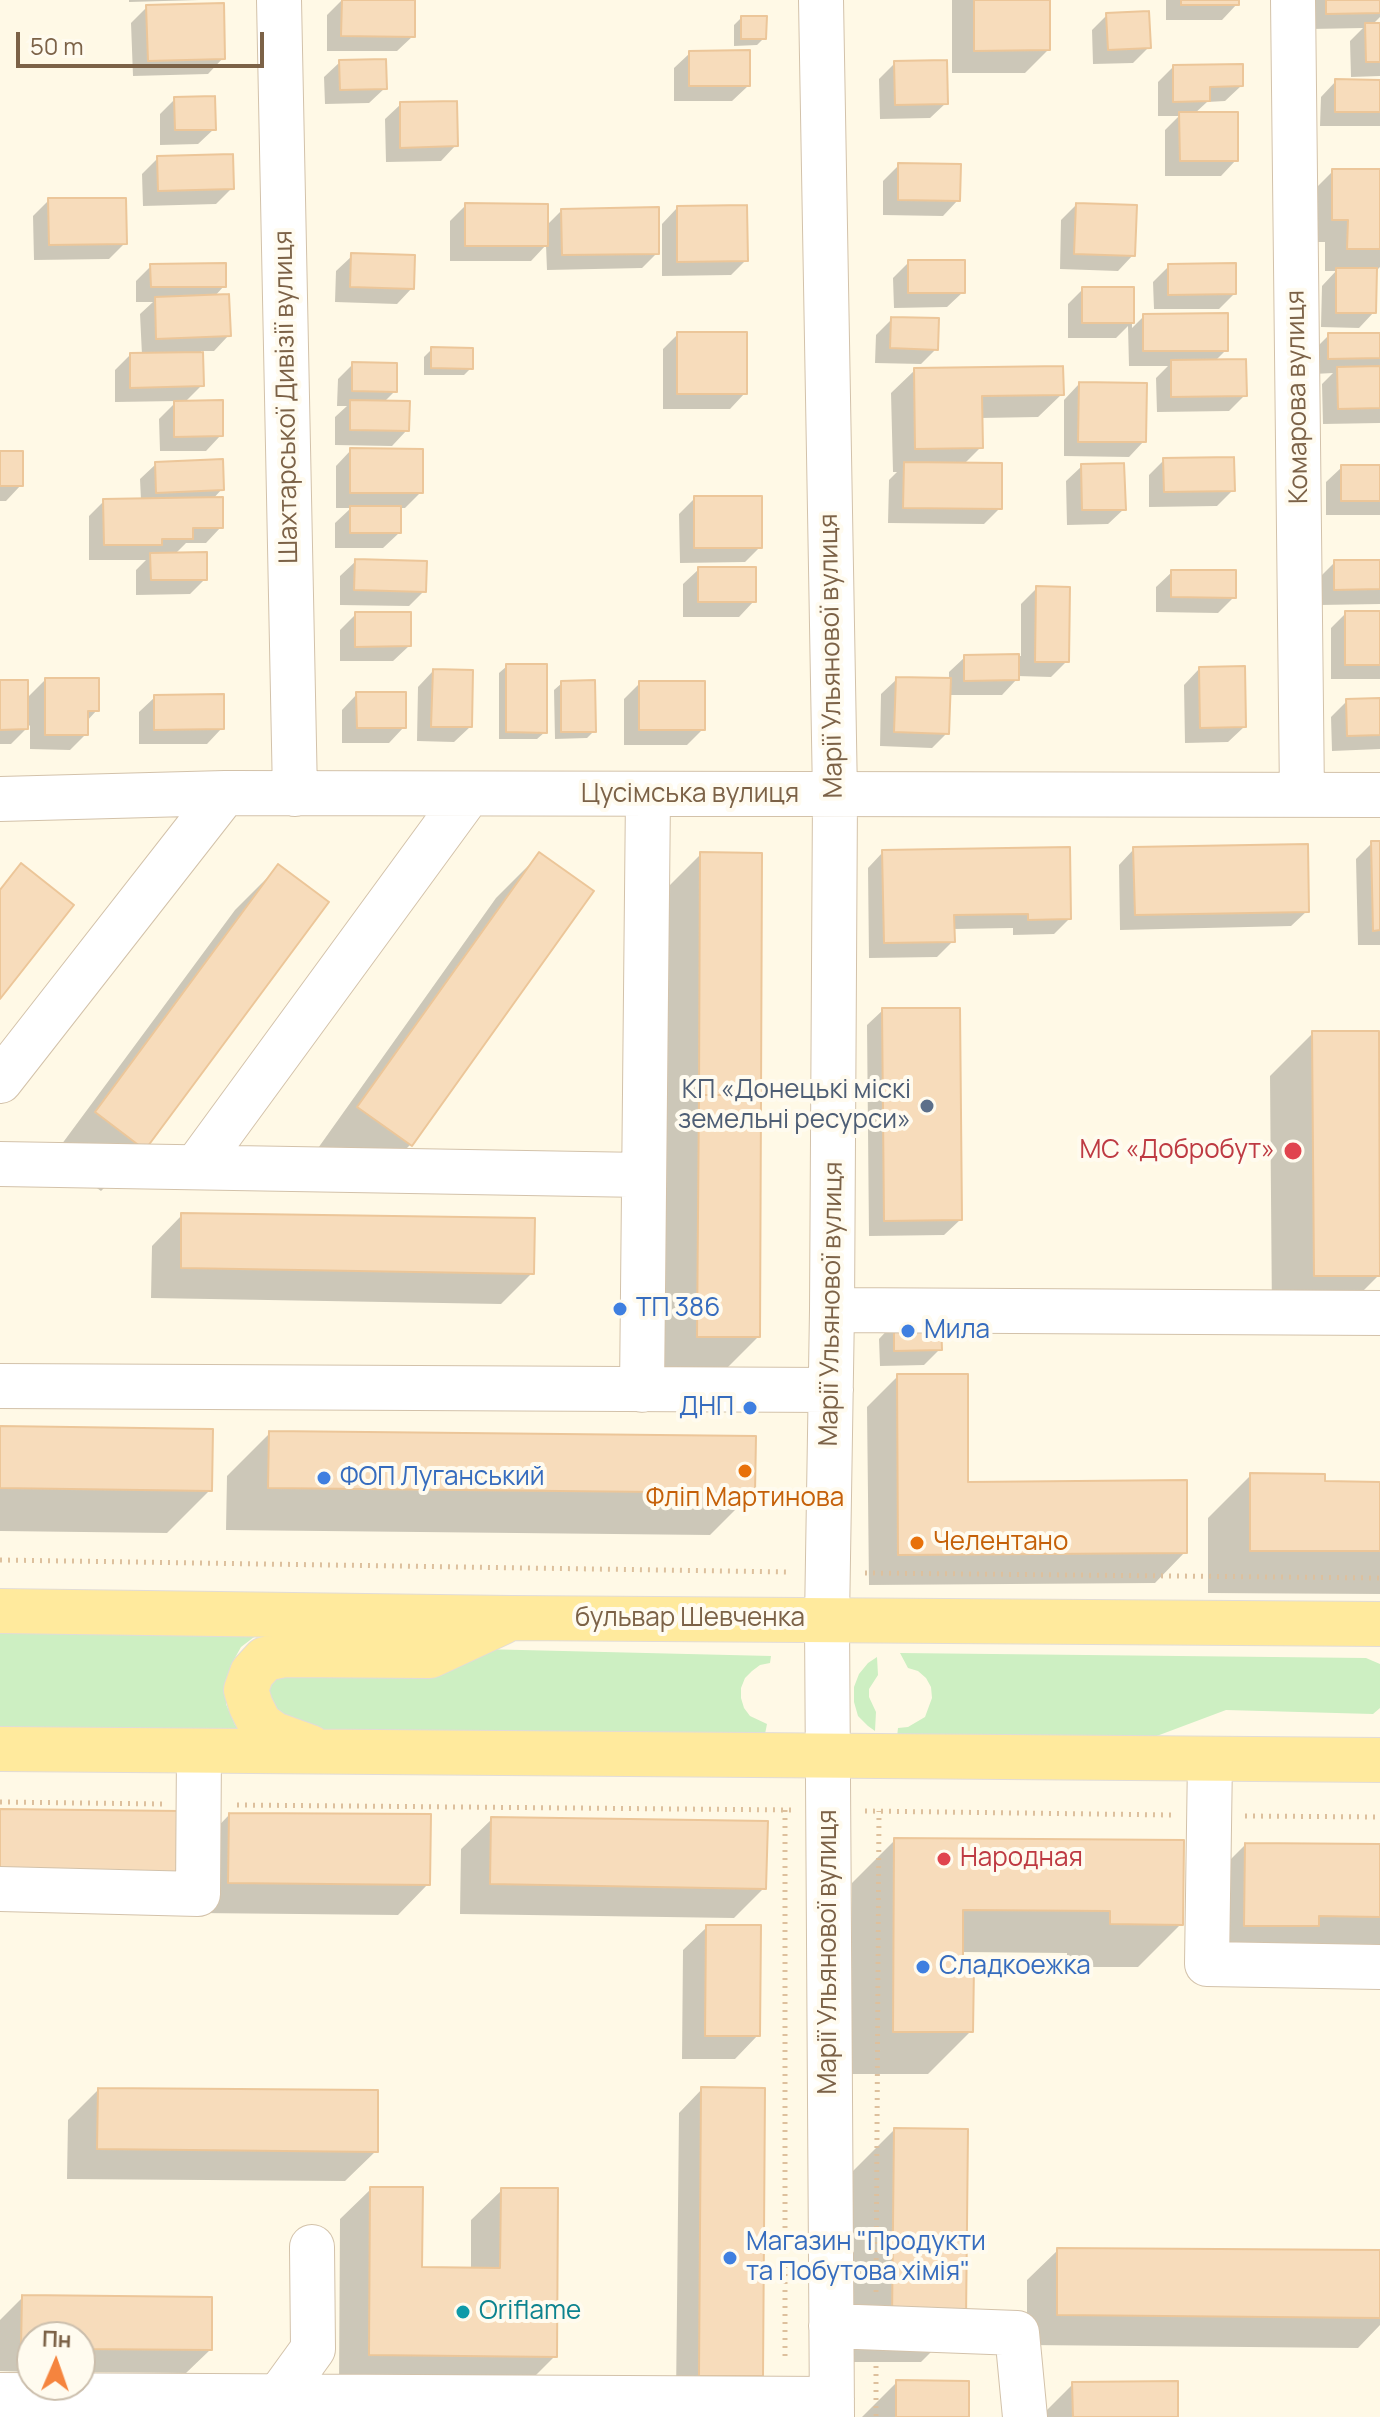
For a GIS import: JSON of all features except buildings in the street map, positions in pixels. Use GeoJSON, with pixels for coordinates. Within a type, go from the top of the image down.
{"type":"FeatureCollection","features":[{"type":"Feature","properties":{"kind":"main road","name":"бульвар Шевченка"},"geometry":{"type":"LineString","coordinates":[[0,1611],[1377,1628]]}},
{"type":"Feature","properties":{"kind":"main road"},"geometry":{"type":"LineString","coordinates":[[327,1752],[274,1734],[260,1724],[246,1690],[252,1673],[265,1659],[285,1655],[430,1656],[512,1618]]}},
{"type":"Feature","properties":{"kind":"main road"},"geometry":{"type":"LineString","coordinates":[[1210,1759],[1247,1743],[1376,1745],[1380,1742]]}},
{"type":"Feature","properties":{"kind":"main road"},"geometry":{"type":"LineString","coordinates":[[0,1749],[1380,1760]]}},
{"type":"Feature","properties":{"kind":"street","name":"Шахтарської Дивізії вулиця"},"geometry":{"type":"LineString","coordinates":[[279,0],[295,794]]}},
{"type":"Feature","properties":{"kind":"street","name":"Марії Ульянової вулиця"},"geometry":{"type":"LineString","coordinates":[[821,0],[835,795],[827,1572],[832,2408]]}},
{"type":"Feature","properties":{"kind":"street","name":"Комарова вулиця"},"geometry":{"type":"LineString","coordinates":[[1293,0],[1302,795]]}},
{"type":"Feature","properties":{"kind":"street","name":"Цусімська вулиця"},"geometry":{"type":"LineString","coordinates":[[0,799],[225,793],[1380,795]]}},
{"type":"Feature","properties":{"kind":"street"},"geometry":{"type":"LineString","coordinates":[[0,1081],[225,793]]}},
{"type":"Feature","properties":{"kind":"street"},"geometry":{"type":"LineString","coordinates":[[642,1390],[648,794]]}},
{"type":"Feature","properties":{"kind":"street"},"geometry":{"type":"LineString","coordinates":[[196,1167],[468,795]]}},
{"type":"Feature","properties":{"kind":"street"},"geometry":{"type":"LineString","coordinates":[[0,1164],[643,1175]]}},
{"type":"Feature","properties":{"kind":"street"},"geometry":{"type":"LineString","coordinates":[[832,1310],[1380,1313]]}},
{"type":"Feature","properties":{"kind":"street"},"geometry":{"type":"LineString","coordinates":[[0,1386],[831,1390]]}},
{"type":"Feature","properties":{"kind":"street"},"geometry":{"type":"LineString","coordinates":[[0,1889],[198,1894],[199,1751]]}},
{"type":"Feature","properties":{"kind":"street"},"geometry":{"type":"LineString","coordinates":[[1210,1759],[1207,1964],[1380,1967]]}},
{"type":"Feature","properties":{"kind":"street"},"geometry":{"type":"LineString","coordinates":[[262,2403],[313,2349],[312,2247]]}},
{"type":"Feature","properties":{"kind":"street"},"geometry":{"type":"LineString","coordinates":[[831,2326],[1017,2333],[1025,2417]]}},
{"type":"Feature","properties":{"kind":"street"},"geometry":{"type":"LineString","coordinates":[[0,2395],[262,2403],[785,2399],[832,2408]]}},
{"type":"Feature","properties":{"kind":"path"},"geometry":{"type":"LineString","coordinates":[[0,1560],[1380,1578]]}},
{"type":"Feature","properties":{"kind":"path"},"geometry":{"type":"LineString","coordinates":[[0,1802],[1380,1817]]}},
{"type":"Feature","properties":{"kind":"path"},"geometry":{"type":"LineString","coordinates":[[785,1810],[785,2399]]}},
{"type":"Feature","properties":{"kind":"path"},"geometry":{"type":"LineString","coordinates":[[876,2417],[879,1811]]}},
{"type":"Feature","properties":{"kind":"green space"},"geometry":{"type":"Polygon","coordinates":[[[0,1632],[258,1634],[241,1647],[226,1681],[226,1704],[235,1725],[245,1733],[0,1728],[0,1632]]]}},
{"type":"Feature","properties":{"kind":"green space"},"geometry":{"type":"Polygon","coordinates":[[[480,1649],[771,1656],[770,1663],[752,1671],[741,1688],[744,1708],[750,1716],[767,1724],[765,1734],[291,1729],[271,1711],[269,1685],[282,1673],[480,1649]]]}},
{"type":"Feature","properties":{"kind":"green space"},"geometry":{"type":"Polygon","coordinates":[[[900,1653],[1366,1658],[1380,1664],[1380,1708],[1373,1714],[1226,1710],[1146,1740],[897,1737],[898,1728],[908,1727],[925,1717],[932,1698],[926,1678],[908,1668],[900,1653]]]}},
{"type":"Feature","properties":{"kind":"green space"},"geometry":{"type":"Polygon","coordinates":[[[877,1657],[878,1675],[869,1689],[876,1712],[875,1731],[858,1716],[854,1687],[859,1674],[877,1657]]]}},
{"type":"Feature","properties":{"kind":"place","name":"КП «Донецькі міскі земельні ресурси»"},"geometry":{"type":"Point","coordinates":[927,1106]}},
{"type":"Feature","properties":{"kind":"place","name":"МС «Добробут»"},"geometry":{"type":"Point","coordinates":[1293,1151]}},
{"type":"Feature","properties":{"kind":"place","name":"ТП 386"},"geometry":{"type":"Point","coordinates":[620,1309]}},
{"type":"Feature","properties":{"kind":"place","name":"Мила"},"geometry":{"type":"Point","coordinates":[908,1331]}},
{"type":"Feature","properties":{"kind":"place","name":"ДНП"},"geometry":{"type":"Point","coordinates":[750,1408]}},
{"type":"Feature","properties":{"kind":"place","name":"Фліп Мартинова"},"geometry":{"type":"Point","coordinates":[745,1471]}},
{"type":"Feature","properties":{"kind":"place","name":"ФОП Луганський"},"geometry":{"type":"Point","coordinates":[324,1478]}},
{"type":"Feature","properties":{"kind":"place","name":"Челентано"},"geometry":{"type":"Point","coordinates":[917,1543]}},
{"type":"Feature","properties":{"kind":"place","name":"Народная"},"geometry":{"type":"Point","coordinates":[944,1859]}},
{"type":"Feature","properties":{"kind":"place","name":"Сладкоежка"},"geometry":{"type":"Point","coordinates":[923,1967]}},
{"type":"Feature","properties":{"kind":"place","name":"Магазин \"Продукти та Побутова хімія\""},"geometry":{"type":"Point","coordinates":[730,2258]}},
{"type":"Feature","properties":{"kind":"place","name":"Oriflame"},"geometry":{"type":"Point","coordinates":[463,2312]}}]}
